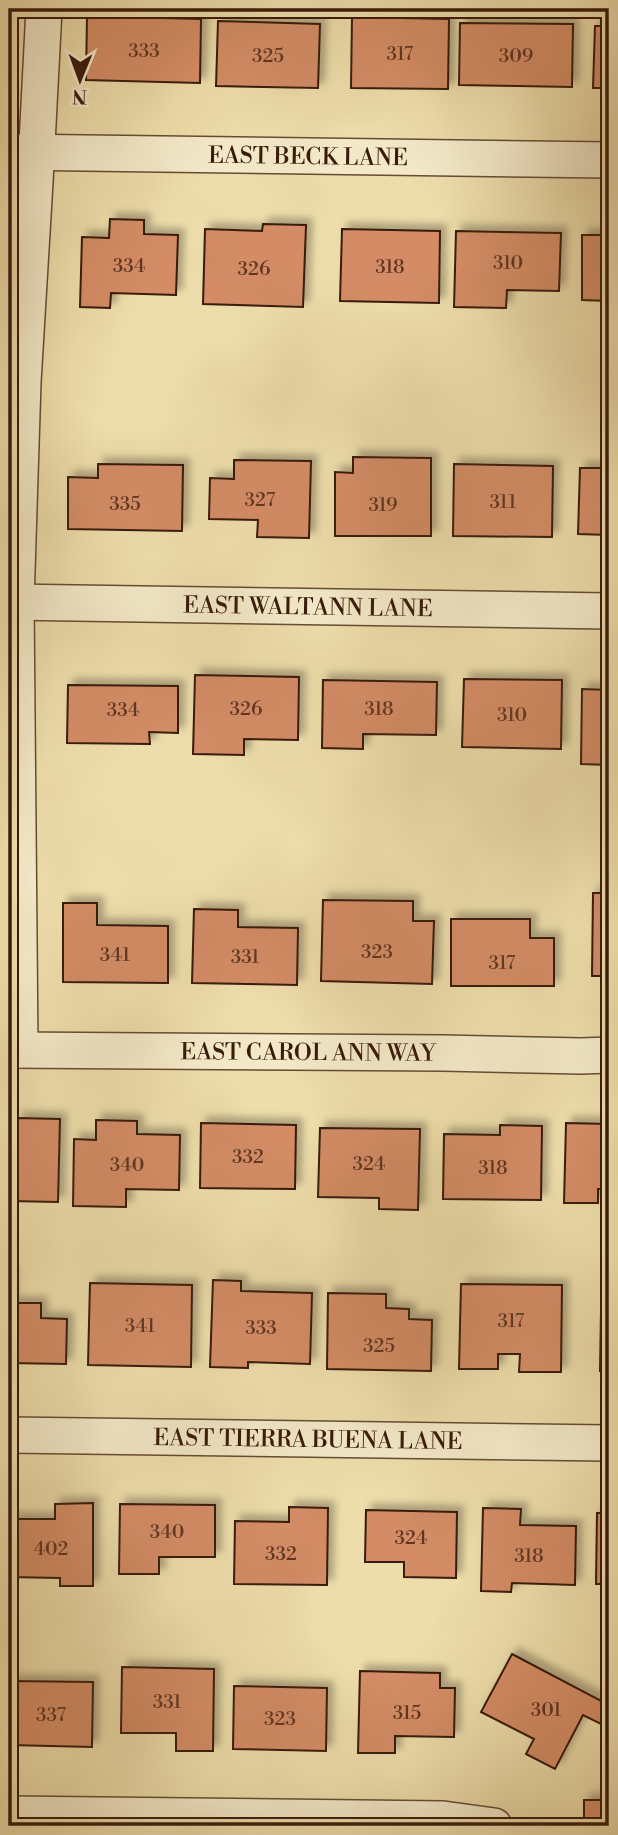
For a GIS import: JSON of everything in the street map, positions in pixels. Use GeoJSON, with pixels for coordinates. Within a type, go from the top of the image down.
{"type":"FeatureCollection","features":[{"type":"Feature","properties":{"kind":"street"},"geometry":{"type":"LineString","coordinates":[[14,1050],[12,602],[23,382],[23,153],[44,9]]}},
{"type":"Feature","properties":{"kind":"street","name":"EAST BECK LANE"},"geometry":{"type":"LineString","coordinates":[[23,153],[609,160]]}},
{"type":"Feature","properties":{"kind":"street","name":"EAST WALTANN LANE"},"geometry":{"type":"LineString","coordinates":[[12,602],[609,611]]}},
{"type":"Feature","properties":{"kind":"street","name":"EAST CAROL ANN WAY"},"geometry":{"type":"LineString","coordinates":[[14,1050],[609,1055]]}},
{"type":"Feature","properties":{"kind":"street","name":"EAST TIERRA BUENA LANE"},"geometry":{"type":"LineString","coordinates":[[9,1435],[609,1443]]}},
{"type":"Feature","properties":{"kind":"street"},"geometry":{"type":"LineString","coordinates":[[9,1814],[443,1819],[494,1826]]}},
{"type":"Feature","properties":{"kind":"building"},"geometry":{"type":"Polygon","coordinates":[[[87,16],[201,19],[200,83],[86,80],[87,16]]]}},
{"type":"Feature","properties":{"kind":"building"},"geometry":{"type":"Polygon","coordinates":[[[352,17],[449,19],[448,89],[351,88],[352,17]]]}},
{"type":"Feature","properties":{"kind":"building"},"geometry":{"type":"Polygon","coordinates":[[[218,21],[320,24],[318,88],[216,86],[218,21]]]}},
{"type":"Feature","properties":{"kind":"building"},"geometry":{"type":"Polygon","coordinates":[[[460,23],[573,24],[572,87],[459,85],[460,23]]]}},
{"type":"Feature","properties":{"kind":"building"},"geometry":{"type":"Polygon","coordinates":[[[595,26],[609,26],[609,88],[593,88],[595,26]]]}},
{"type":"Feature","properties":{"kind":"building"},"geometry":{"type":"Polygon","coordinates":[[[110,219],[144,220],[144,234],[178,235],[176,295],[111,293],[110,308],[80,307],[82,237],[109,238],[110,219]]]}},
{"type":"Feature","properties":{"kind":"building"},"geometry":{"type":"Polygon","coordinates":[[[263,224],[306,225],[303,307],[203,304],[205,229],[262,231],[263,224]]]}},
{"type":"Feature","properties":{"kind":"building"},"geometry":{"type":"Polygon","coordinates":[[[342,229],[440,231],[439,303],[340,301],[342,229]]]}},
{"type":"Feature","properties":{"kind":"building"},"geometry":{"type":"Polygon","coordinates":[[[456,231],[561,233],[559,291],[507,290],[506,308],[454,307],[456,231]]]}},
{"type":"Feature","properties":{"kind":"building"},"geometry":{"type":"Polygon","coordinates":[[[582,235],[609,235],[609,301],[582,300],[582,235]]]}},
{"type":"Feature","properties":{"kind":"building"},"geometry":{"type":"Polygon","coordinates":[[[353,457],[431,458],[431,536],[335,536],[335,472],[353,473],[353,457]]]}},
{"type":"Feature","properties":{"kind":"building"},"geometry":{"type":"Polygon","coordinates":[[[234,460],[311,461],[309,538],[257,537],[258,520],[209,519],[210,478],[234,479],[234,460]]]}},
{"type":"Feature","properties":{"kind":"building"},"geometry":{"type":"Polygon","coordinates":[[[98,464],[183,465],[182,531],[68,529],[68,477],[98,478],[98,464]]]}},
{"type":"Feature","properties":{"kind":"building"},"geometry":{"type":"Polygon","coordinates":[[[454,464],[553,466],[552,537],[453,536],[454,464]]]}},
{"type":"Feature","properties":{"kind":"building"},"geometry":{"type":"Polygon","coordinates":[[[580,468],[609,468],[609,535],[578,534],[580,468]]]}},
{"type":"Feature","properties":{"kind":"building"},"geometry":{"type":"Polygon","coordinates":[[[195,675],[299,677],[298,740],[244,739],[244,755],[193,754],[195,675]]]}},
{"type":"Feature","properties":{"kind":"building"},"geometry":{"type":"Polygon","coordinates":[[[464,679],[562,680],[561,749],[462,747],[464,679]]]}},
{"type":"Feature","properties":{"kind":"building"},"geometry":{"type":"Polygon","coordinates":[[[323,680],[437,682],[436,735],[363,734],[363,749],[322,748],[323,680]]]}},
{"type":"Feature","properties":{"kind":"building"},"geometry":{"type":"Polygon","coordinates":[[[68,685],[178,686],[178,733],[149,732],[150,744],[67,743],[68,685]]]}},
{"type":"Feature","properties":{"kind":"building"},"geometry":{"type":"Polygon","coordinates":[[[582,689],[609,690],[609,765],[581,764],[582,689]]]}},
{"type":"Feature","properties":{"kind":"building"},"geometry":{"type":"Polygon","coordinates":[[[593,893],[609,893],[609,976],[592,976],[593,893]]]}},
{"type":"Feature","properties":{"kind":"building"},"geometry":{"type":"Polygon","coordinates":[[[323,900],[413,901],[413,921],[434,921],[432,984],[321,981],[323,900]]]}},
{"type":"Feature","properties":{"kind":"building"},"geometry":{"type":"Polygon","coordinates":[[[63,903],[97,903],[97,925],[168,926],[168,983],[63,982],[63,903]]]}},
{"type":"Feature","properties":{"kind":"building"},"geometry":{"type":"Polygon","coordinates":[[[194,909],[238,910],[238,927],[298,928],[297,985],[192,983],[194,909]]]}},
{"type":"Feature","properties":{"kind":"building"},"geometry":{"type":"Polygon","coordinates":[[[451,919],[530,919],[530,938],[554,938],[554,986],[451,986],[451,919]]]}},
{"type":"Feature","properties":{"kind":"building"},"geometry":{"type":"Polygon","coordinates":[[[17,1118],[60,1119],[58,1202],[9,1201],[9,1131],[17,1131],[17,1118]]]}},
{"type":"Feature","properties":{"kind":"building"},"geometry":{"type":"Polygon","coordinates":[[[96,1120],[137,1121],[137,1134],[180,1135],[179,1190],[126,1189],[126,1207],[73,1206],[74,1139],[96,1140],[96,1120]]]}},
{"type":"Feature","properties":{"kind":"building"},"geometry":{"type":"Polygon","coordinates":[[[201,1123],[296,1125],[295,1189],[200,1188],[201,1123]]]}},
{"type":"Feature","properties":{"kind":"building"},"geometry":{"type":"Polygon","coordinates":[[[566,1123],[609,1124],[609,1189],[598,1189],[598,1203],[564,1203],[566,1123]]]}},
{"type":"Feature","properties":{"kind":"building"},"geometry":{"type":"Polygon","coordinates":[[[500,1125],[542,1126],[541,1200],[443,1199],[444,1134],[500,1135],[500,1125]]]}},
{"type":"Feature","properties":{"kind":"building"},"geometry":{"type":"Polygon","coordinates":[[[320,1128],[420,1129],[418,1210],[379,1209],[379,1198],[318,1197],[320,1128]]]}},
{"type":"Feature","properties":{"kind":"building"},"geometry":{"type":"Polygon","coordinates":[[[9,1274],[11,1303],[41,1303],[41,1318],[67,1319],[66,1364],[9,1363],[9,1274]]]}},
{"type":"Feature","properties":{"kind":"building"},"geometry":{"type":"Polygon","coordinates":[[[213,1280],[241,1281],[241,1291],[312,1293],[310,1364],[248,1362],[248,1368],[210,1367],[213,1280]]]}},
{"type":"Feature","properties":{"kind":"building"},"geometry":{"type":"Polygon","coordinates":[[[90,1283],[192,1285],[191,1367],[88,1365],[90,1283]]]}},
{"type":"Feature","properties":{"kind":"building"},"geometry":{"type":"Polygon","coordinates":[[[461,1284],[562,1285],[561,1372],[519,1372],[520,1354],[498,1354],[498,1369],[459,1369],[461,1284]]]}},
{"type":"Feature","properties":{"kind":"building"},"geometry":{"type":"Polygon","coordinates":[[[328,1293],[386,1294],[386,1308],[409,1309],[409,1319],[432,1320],[431,1371],[327,1369],[328,1293]]]}},
{"type":"Feature","properties":{"kind":"building"},"geometry":{"type":"Polygon","coordinates":[[[601,1311],[609,1311],[609,1371],[600,1371],[601,1311]]]}},
{"type":"Feature","properties":{"kind":"building"},"geometry":{"type":"Polygon","coordinates":[[[93,1503],[93,1586],[60,1586],[60,1578],[9,1577],[9,1519],[55,1519],[55,1504],[93,1503]]]}},
{"type":"Feature","properties":{"kind":"building"},"geometry":{"type":"Polygon","coordinates":[[[120,1504],[215,1505],[215,1557],[159,1557],[159,1574],[119,1574],[120,1504]]]}},
{"type":"Feature","properties":{"kind":"building"},"geometry":{"type":"Polygon","coordinates":[[[289,1507],[328,1508],[327,1585],[234,1584],[235,1521],[289,1522],[289,1507]]]}},
{"type":"Feature","properties":{"kind":"building"},"geometry":{"type":"Polygon","coordinates":[[[483,1508],[521,1509],[520,1525],[576,1526],[575,1585],[512,1583],[511,1592],[481,1591],[483,1508]]]}},
{"type":"Feature","properties":{"kind":"building"},"geometry":{"type":"Polygon","coordinates":[[[366,1510],[457,1512],[456,1578],[404,1577],[404,1562],[365,1562],[366,1510]]]}},
{"type":"Feature","properties":{"kind":"building"},"geometry":{"type":"Polygon","coordinates":[[[597,1513],[609,1513],[609,1584],[596,1584],[597,1513]]]}},
{"type":"Feature","properties":{"kind":"building"},"geometry":{"type":"Polygon","coordinates":[[[512,1654],[609,1705],[609,1713],[603,1725],[583,1715],[555,1769],[526,1754],[534,1739],[481,1712],[512,1654]]]}},
{"type":"Feature","properties":{"kind":"building"},"geometry":{"type":"Polygon","coordinates":[[[122,1667],[214,1669],[213,1751],[176,1751],[176,1733],[121,1733],[122,1667]]]}},
{"type":"Feature","properties":{"kind":"building"},"geometry":{"type":"Polygon","coordinates":[[[360,1671],[440,1673],[440,1688],[455,1688],[454,1737],[395,1736],[395,1753],[358,1753],[360,1671]]]}},
{"type":"Feature","properties":{"kind":"building"},"geometry":{"type":"Polygon","coordinates":[[[9,1681],[93,1682],[92,1747],[9,1745],[9,1681]]]}},
{"type":"Feature","properties":{"kind":"building"},"geometry":{"type":"Polygon","coordinates":[[[234,1686],[327,1688],[326,1751],[233,1749],[234,1686]]]}},
{"type":"Feature","properties":{"kind":"building"},"geometry":{"type":"Polygon","coordinates":[[[584,1800],[609,1800],[609,1826],[584,1826],[584,1800]]]}}]}
